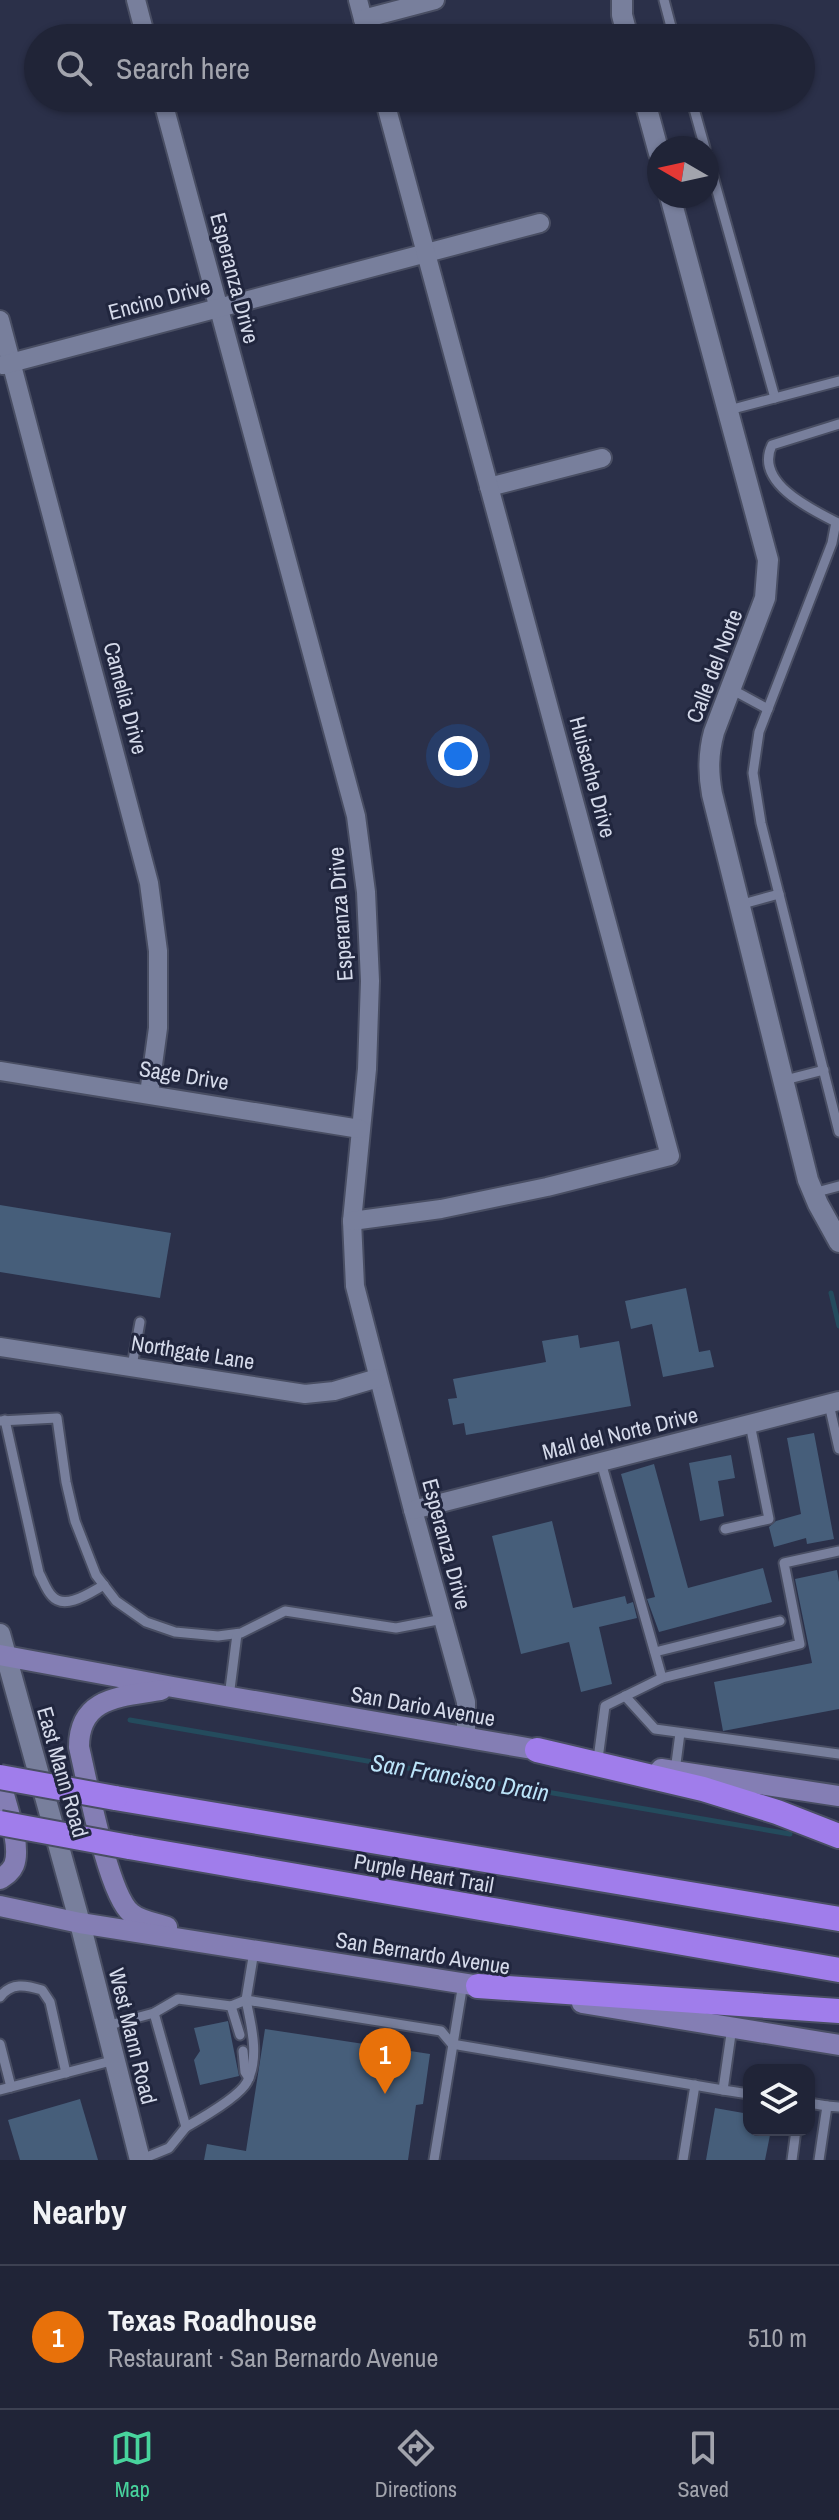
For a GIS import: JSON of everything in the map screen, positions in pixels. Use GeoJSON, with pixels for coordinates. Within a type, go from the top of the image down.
{"type":"FeatureCollection","features":[{"type":"Feature","properties":{"kind":"highway"},"geometry":{"type":"LineString","coordinates":[[537,1750],[703,1789],[777,1812],[839,1836]]}},
{"type":"Feature","properties":{"kind":"highway","name":"Purple Heart Trail"},"geometry":{"type":"LineString","coordinates":[[0,1778],[839,1919]]}},
{"type":"Feature","properties":{"kind":"highway","name":"Purple Heart Trail"},"geometry":{"type":"LineString","coordinates":[[0,1823],[839,1970]]}},
{"type":"Feature","properties":{"kind":"highway"},"geometry":{"type":"LineString","coordinates":[[471,1984],[839,2011]]}},
{"type":"Feature","properties":{"kind":"main road","name":"San Dario Avenue"},"geometry":{"type":"LineString","coordinates":[[3,1656],[537,1750],[839,1796]]}},
{"type":"Feature","properties":{"kind":"main road"},"geometry":{"type":"LineString","coordinates":[[173,1687],[101,1702],[86,1717],[79,1732],[79,1747],[111,1877],[125,1906],[139,1918],[229,1947]]}},
{"type":"Feature","properties":{"kind":"main road"},"geometry":{"type":"LineString","coordinates":[[0,1778],[16,1842],[16,1856],[10,1873],[0,1879]]}},
{"type":"Feature","properties":{"kind":"main road","name":"San Bernardo Avenue"},"geometry":{"type":"LineString","coordinates":[[0,1906],[80,1923],[839,2045]]}},
{"type":"Feature","properties":{"kind":"street"},"geometry":{"type":"LineString","coordinates":[[136,0],[142,24]]}},
{"type":"Feature","properties":{"kind":"street"},"geometry":{"type":"LineString","coordinates":[[358,0],[364,24]]}},
{"type":"Feature","properties":{"kind":"street"},"geometry":{"type":"LineString","coordinates":[[363,19],[435,0]]}},
{"type":"Feature","properties":{"kind":"street"},"geometry":{"type":"LineString","coordinates":[[622,0],[624,24]]}},
{"type":"Feature","properties":{"kind":"street","name":"Esperanza Drive"},"geometry":{"type":"LineString","coordinates":[[166,112],[356,816],[366,892],[370,981],[367,1069],[352,1221],[355,1286],[466,1702],[466,1738]]}},
{"type":"Feature","properties":{"kind":"street","name":"Huisache Drive"},"geometry":{"type":"LineString","coordinates":[[352,1221],[441,1209],[547,1187],[670,1156],[388,112]]}},
{"type":"Feature","properties":{"kind":"street"},"geometry":{"type":"LineString","coordinates":[[648,112],[654,136]]}},
{"type":"Feature","properties":{"kind":"street","name":"Calle del Norte"},"geometry":{"type":"LineString","coordinates":[[673,208],[768,560],[765,598],[714,732],[708,771],[813,1193],[839,1242]]}},
{"type":"Feature","properties":{"kind":"street","name":"Encino Drive"},"geometry":{"type":"LineString","coordinates":[[6,365],[540,223]]}},
{"type":"Feature","properties":{"kind":"street","name":"Camelia Drive"},"geometry":{"type":"LineString","coordinates":[[0,320],[6,365],[149,883],[158,951],[158,1013],[149,1094]]}},
{"type":"Feature","properties":{"kind":"street"},"geometry":{"type":"LineString","coordinates":[[489,487],[602,458]]}},
{"type":"Feature","properties":{"kind":"street","name":"Sage Drive"},"geometry":{"type":"LineString","coordinates":[[0,1071],[360,1129]]}},
{"type":"Feature","properties":{"kind":"street","name":"Northgate Lane"},"geometry":{"type":"LineString","coordinates":[[0,1347],[305,1394],[334,1391],[378,1378]]}},
{"type":"Feature","properties":{"kind":"street","name":"Mall del Norte Drive"},"geometry":{"type":"LineString","coordinates":[[413,1510],[834,1403]]}},
{"type":"Feature","properties":{"kind":"street","name":"East Mann Road"},"geometry":{"type":"LineString","coordinates":[[0,1634],[3,1656],[80,1923]]}},
{"type":"Feature","properties":{"kind":"street","name":"West Mann Road"},"geometry":{"type":"LineString","coordinates":[[80,1923],[140,2160]]}},
{"type":"Feature","properties":{"kind":"lane"},"geometry":{"type":"LineString","coordinates":[[664,0],[670,24]]}},
{"type":"Feature","properties":{"kind":"lane"},"geometry":{"type":"LineString","coordinates":[[695,112],[702,136]]}},
{"type":"Feature","properties":{"kind":"lane"},"geometry":{"type":"LineString","coordinates":[[719,198],[775,398]]}},
{"type":"Feature","properties":{"kind":"lane"},"geometry":{"type":"LineString","coordinates":[[729,410],[839,381]]}},
{"type":"Feature","properties":{"kind":"lane"},"geometry":{"type":"LineString","coordinates":[[839,424],[772,445],[768,454],[772,474],[787,492],[836,522],[832,543],[759,732],[753,773],[761,823],[839,1132]]}},
{"type":"Feature","properties":{"kind":"lane"},"geometry":{"type":"LineString","coordinates":[[731,689],[768,709]]}},
{"type":"Feature","properties":{"kind":"lane"},"geometry":{"type":"LineString","coordinates":[[739,905],[779,894]]}},
{"type":"Feature","properties":{"kind":"lane"},"geometry":{"type":"LineString","coordinates":[[783,1081],[824,1070]]}},
{"type":"Feature","properties":{"kind":"lane"},"geometry":{"type":"LineString","coordinates":[[813,1193],[839,1186]]}},
{"type":"Feature","properties":{"kind":"lane"},"geometry":{"type":"LineString","coordinates":[[132,1366],[140,1322]]}},
{"type":"Feature","properties":{"kind":"lane"},"geometry":{"type":"LineString","coordinates":[[834,1403],[839,1449]]}},
{"type":"Feature","properties":{"kind":"lane"},"geometry":{"type":"LineString","coordinates":[[104,1585],[70,1602],[59,1602],[51,1596],[39,1573],[2,1420],[57,1418],[75,1521],[96,1575],[104,1585],[116,1601],[146,1622],[175,1632],[218,1636],[237,1634],[285,1611],[396,1628],[443,1619]]}},
{"type":"Feature","properties":{"kind":"lane"},"geometry":{"type":"LineString","coordinates":[[725,1529],[769,1519],[750,1424]]}},
{"type":"Feature","properties":{"kind":"lane"},"geometry":{"type":"LineString","coordinates":[[601,1462],[662,1678]]}},
{"type":"Feature","properties":{"kind":"lane"},"geometry":{"type":"LineString","coordinates":[[598,1759],[605,1706],[662,1678],[800,1644],[784,1563],[839,1551]]}},
{"type":"Feature","properties":{"kind":"lane"},"geometry":{"type":"LineString","coordinates":[[655,1652],[780,1621]]}},
{"type":"Feature","properties":{"kind":"lane"},"geometry":{"type":"LineString","coordinates":[[229,1697],[237,1634]]}},
{"type":"Feature","properties":{"kind":"lane"},"geometry":{"type":"LineString","coordinates":[[625,1696],[655,1729],[839,1754]]}},
{"type":"Feature","properties":{"kind":"lane"},"geometry":{"type":"LineString","coordinates":[[675,1771],[680,1733]]}},
{"type":"Feature","properties":{"kind":"lane"},"geometry":{"type":"LineString","coordinates":[[140,2160],[169,2148],[186,2127],[246,2084],[253,2061],[254,2036],[246,2000],[254,1951]]}},
{"type":"Feature","properties":{"kind":"lane"},"geometry":{"type":"LineString","coordinates":[[434,2160],[452,2044],[471,1984]]}},
{"type":"Feature","properties":{"kind":"lane"},"geometry":{"type":"LineString","coordinates":[[0,1997],[15,1985],[42,1990],[50,2002],[66,2073]]}},
{"type":"Feature","properties":{"kind":"lane"},"geometry":{"type":"LineString","coordinates":[[106,2026],[154,2013],[178,1999],[231,2006],[246,2000],[441,2031],[452,2044],[743,2093]]}},
{"type":"Feature","properties":{"kind":"lane"},"geometry":{"type":"LineString","coordinates":[[231,2006],[240,2035]]}},
{"type":"Feature","properties":{"kind":"lane"},"geometry":{"type":"LineString","coordinates":[[154,2013],[186,2127]]}},
{"type":"Feature","properties":{"kind":"lane"},"geometry":{"type":"LineString","coordinates":[[723,2090],[732,2027]]}},
{"type":"Feature","properties":{"kind":"lane"},"geometry":{"type":"LineString","coordinates":[[0,2044],[11,2087]]}},
{"type":"Feature","properties":{"kind":"lane"},"geometry":{"type":"LineString","coordinates":[[243,2051],[245,2072],[249,2078]]}},
{"type":"Feature","properties":{"kind":"lane"},"geometry":{"type":"LineString","coordinates":[[0,2090],[115,2060]]}},
{"type":"Feature","properties":{"kind":"lane"},"geometry":{"type":"LineString","coordinates":[[683,2160],[695,2085]]}},
{"type":"Feature","properties":{"kind":"lane"},"geometry":{"type":"LineString","coordinates":[[815,2104],[839,2106]]}},
{"type":"Feature","properties":{"kind":"lane"},"geometry":{"type":"LineString","coordinates":[[819,2160],[827,2106]]}},
{"type":"Feature","properties":{"kind":"lane"},"geometry":{"type":"LineString","coordinates":[[792,2160],[795,2136]]}},
{"type":"Feature","properties":{"kind":"lane"},"geometry":{"type":"LineString","coordinates":[[169,2148],[172,2160]]}},
{"type":"Feature","properties":{"kind":"building"},"geometry":{"type":"Polygon","coordinates":[[[0,1205],[171,1233],[160,1298],[0,1272],[0,1205]]]}},
{"type":"Feature","properties":{"kind":"building"},"geometry":{"type":"Polygon","coordinates":[[[686,1288],[699,1352],[710,1350],[714,1367],[663,1377],[652,1324],[631,1329],[625,1301],[686,1288]]]}},
{"type":"Feature","properties":{"kind":"building"},"geometry":{"type":"Polygon","coordinates":[[[578,1335],[580,1348],[619,1341],[631,1406],[466,1435],[464,1423],[453,1425],[448,1399],[457,1398],[453,1379],[546,1362],[542,1341],[578,1335]]]}},
{"type":"Feature","properties":{"kind":"building"},"geometry":{"type":"Polygon","coordinates":[[[814,1433],[834,1539],[807,1544],[806,1538],[774,1547],[769,1527],[776,1521],[801,1514],[787,1438],[814,1433]]]}},
{"type":"Feature","properties":{"kind":"building"},"geometry":{"type":"Polygon","coordinates":[[[731,1455],[735,1478],[718,1481],[724,1516],[700,1521],[689,1463],[731,1455]]]}},
{"type":"Feature","properties":{"kind":"building"},"geometry":{"type":"Polygon","coordinates":[[[654,1464],[688,1588],[763,1568],[772,1602],[659,1632],[647,1599],[655,1597],[621,1474],[654,1464]]]}},
{"type":"Feature","properties":{"kind":"building"},"geometry":{"type":"Polygon","coordinates":[[[552,1521],[573,1608],[625,1596],[627,1604],[633,1602],[637,1618],[599,1627],[612,1684],[581,1692],[569,1642],[521,1654],[492,1536],[552,1521]]]}},
{"type":"Feature","properties":{"kind":"building"},"geometry":{"type":"Polygon","coordinates":[[[837,1570],[839,1709],[723,1731],[714,1682],[812,1663],[795,1579],[837,1570]]]}},
{"type":"Feature","properties":{"kind":"building"},"geometry":{"type":"Polygon","coordinates":[[[228,2021],[239,2076],[200,2085],[194,2060],[200,2051],[194,2028],[228,2021]]]}},
{"type":"Feature","properties":{"kind":"building"},"geometry":{"type":"Polygon","coordinates":[[[265,2029],[430,2054],[423,2104],[416,2105],[408,2160],[204,2160],[207,2144],[246,2151],[265,2029]]]}},
{"type":"Feature","properties":{"kind":"building"},"geometry":{"type":"Polygon","coordinates":[[[80,2099],[98,2160],[20,2160],[8,2120],[80,2099]]]}},
{"type":"Feature","properties":{"kind":"building"},"geometry":{"type":"Polygon","coordinates":[[[715,2108],[743,2113],[743,2136],[770,2136],[765,2160],[706,2160],[715,2108]]]}},
{"type":"Feature","properties":{"kind":"waterway"},"geometry":{"type":"LineString","coordinates":[[831,1293],[839,1326]]}},
{"type":"Feature","properties":{"kind":"waterway","name":"San Francisco Drain"},"geometry":{"type":"LineString","coordinates":[[130,1720],[790,1834]]}},
{"type":"Feature","properties":{"kind":"place","name":"Texas Roadhouse"},"geometry":{"type":"Point","coordinates":[385,2094]}}]}
